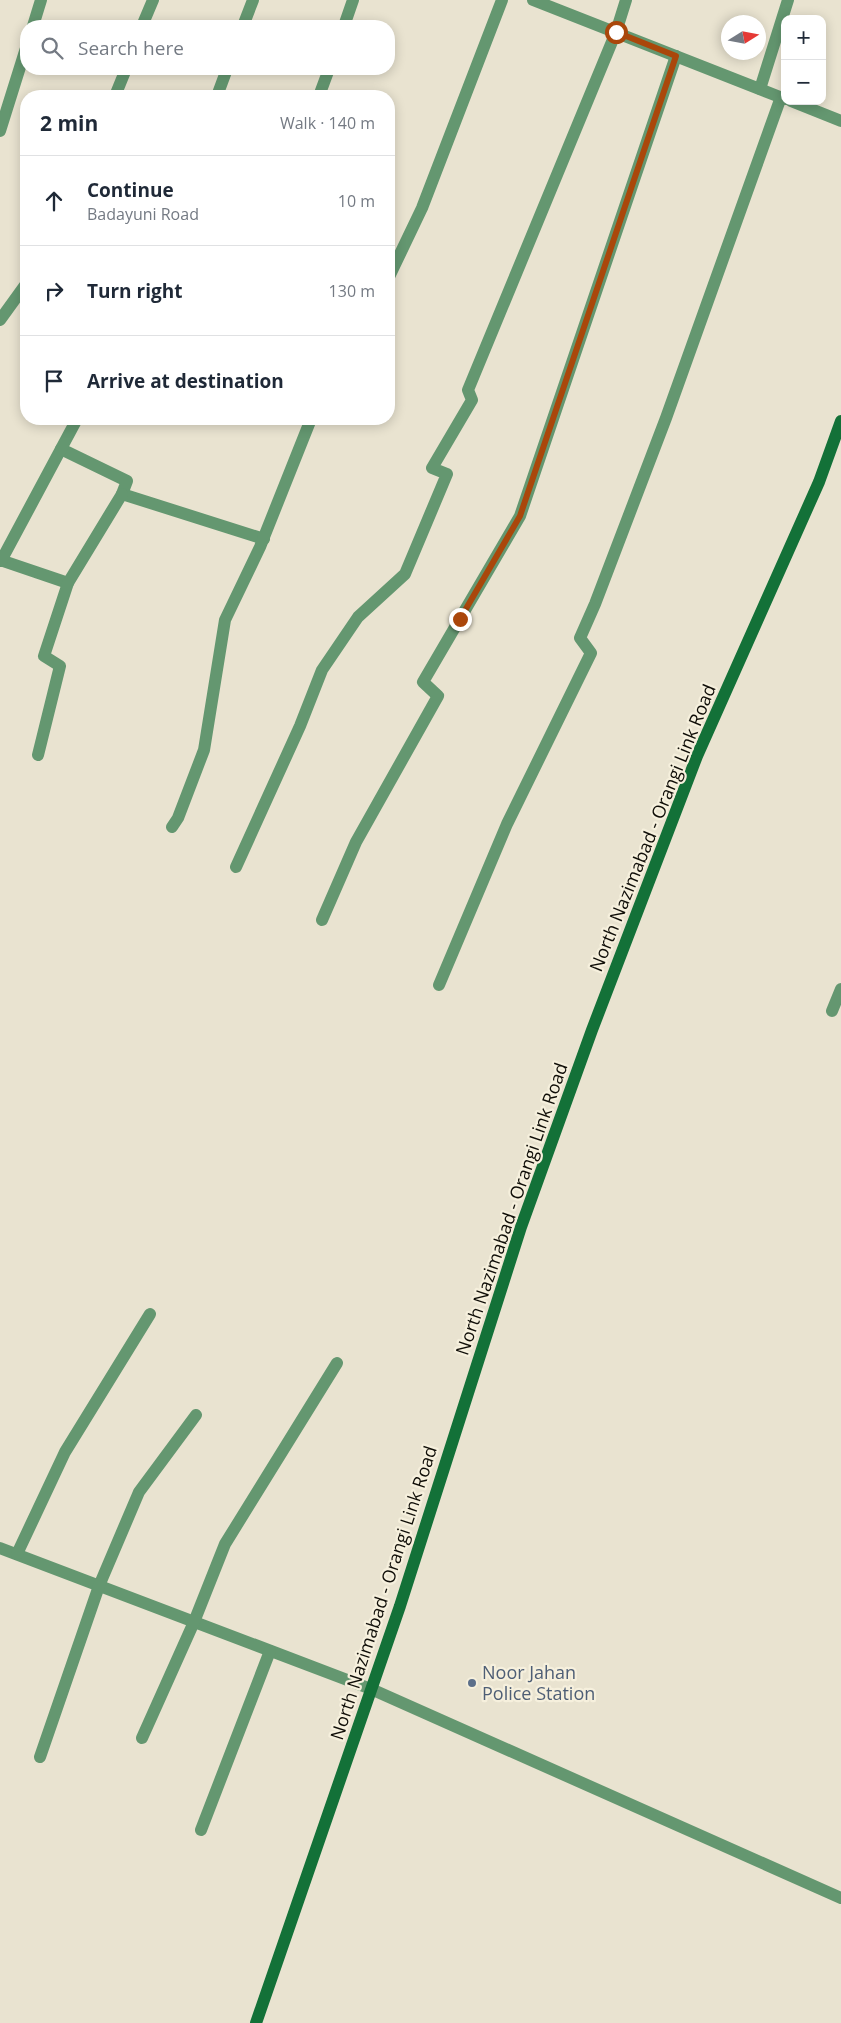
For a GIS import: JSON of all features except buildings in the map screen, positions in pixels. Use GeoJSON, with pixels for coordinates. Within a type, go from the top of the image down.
{"type":"FeatureCollection","features":[{"type":"Feature","properties":{"kind":"main road","name":"North Nazimabad - Orangi Link Road"},"geometry":{"type":"LineString","coordinates":[[256,2023],[403,1596],[521,1227],[592,1030],[697,756],[819,482],[841,421]]}},
{"type":"Feature","properties":{"kind":"street"},"geometry":{"type":"LineString","coordinates":[[35,20],[41,0]]}},
{"type":"Feature","properties":{"kind":"street"},"geometry":{"type":"LineString","coordinates":[[145,20],[153,0]]}},
{"type":"Feature","properties":{"kind":"street"},"geometry":{"type":"LineString","coordinates":[[245,20],[253,0]]}},
{"type":"Feature","properties":{"kind":"street"},"geometry":{"type":"LineString","coordinates":[[346,20],[353,0]]}},
{"type":"Feature","properties":{"kind":"street"},"geometry":{"type":"LineString","coordinates":[[395,264],[422,208],[502,0]]}},
{"type":"Feature","properties":{"kind":"street"},"geometry":{"type":"LineString","coordinates":[[533,0],[781,97]]}},
{"type":"Feature","properties":{"kind":"street"},"geometry":{"type":"LineString","coordinates":[[236,867],[300,726],[322,670],[358,617],[406,574],[447,474],[432,468],[472,400],[468,390],[616,32],[626,0]]}},
{"type":"Feature","properties":{"kind":"street"},"geometry":{"type":"LineString","coordinates":[[760,89],[788,0]]}},
{"type":"Feature","properties":{"kind":"street"},"geometry":{"type":"LineString","coordinates":[[322,920],[356,842],[438,696],[423,682],[520,516],[676,56]]}},
{"type":"Feature","properties":{"kind":"street"},"geometry":{"type":"LineString","coordinates":[[0,132],[20,67]]}},
{"type":"Feature","properties":{"kind":"street"},"geometry":{"type":"LineString","coordinates":[[117,90],[124,75]]}},
{"type":"Feature","properties":{"kind":"street"},"geometry":{"type":"LineString","coordinates":[[219,90],[225,75]]}},
{"type":"Feature","properties":{"kind":"street"},"geometry":{"type":"LineString","coordinates":[[321,90],[326,75]]}},
{"type":"Feature","properties":{"kind":"street"},"geometry":{"type":"LineString","coordinates":[[439,984],[508,824],[591,653],[580,638],[666,418],[784,105]]}},
{"type":"Feature","properties":{"kind":"street"},"geometry":{"type":"LineString","coordinates":[[801,105],[841,121]]}},
{"type":"Feature","properties":{"kind":"street"},"geometry":{"type":"LineString","coordinates":[[0,320],[20,292]]}},
{"type":"Feature","properties":{"kind":"street"},"geometry":{"type":"LineString","coordinates":[[68,583],[0,561],[74,425]]}},
{"type":"Feature","properties":{"kind":"street"},"geometry":{"type":"LineString","coordinates":[[172,827],[178,818],[204,750],[225,620],[264,539],[308,425]]}},
{"type":"Feature","properties":{"kind":"street"},"geometry":{"type":"LineString","coordinates":[[38,755],[60,666],[44,656],[68,583],[122,494],[127,481],[61,449]]}},
{"type":"Feature","properties":{"kind":"street"},"geometry":{"type":"LineString","coordinates":[[122,494],[264,539]]}},
{"type":"Feature","properties":{"kind":"street"},"geometry":{"type":"LineString","coordinates":[[832,1011],[841,989]]}},
{"type":"Feature","properties":{"kind":"street"},"geometry":{"type":"LineString","coordinates":[[17,1554],[65,1452],[150,1314]]}},
{"type":"Feature","properties":{"kind":"street"},"geometry":{"type":"LineString","coordinates":[[142,1738],[194,1622],[224,1544],[337,1363]]}},
{"type":"Feature","properties":{"kind":"street"},"geometry":{"type":"LineString","coordinates":[[40,1757],[99,1586],[139,1492],[196,1416]]}},
{"type":"Feature","properties":{"kind":"street"},"geometry":{"type":"LineString","coordinates":[[0,1548],[371,1689],[841,1898]]}},
{"type":"Feature","properties":{"kind":"street"},"geometry":{"type":"LineString","coordinates":[[201,1830],[270,1651]]}},
{"type":"Feature","properties":{"kind":"place","name":"Noor Jahan Police Station"},"geometry":{"type":"Point","coordinates":[472,1683]}},
{"type":"Feature","properties":{"kind":"route"},"geometry":{"type":"LineString","coordinates":[[460,619],[520,516],[676,56],[616,32]]}}]}
